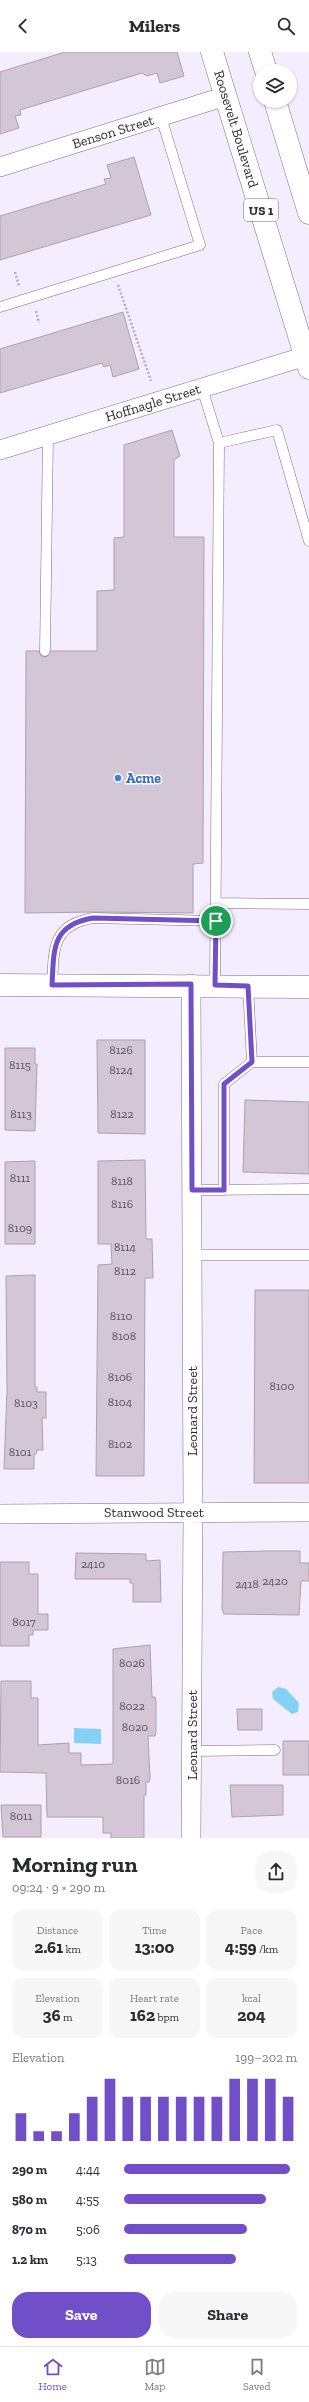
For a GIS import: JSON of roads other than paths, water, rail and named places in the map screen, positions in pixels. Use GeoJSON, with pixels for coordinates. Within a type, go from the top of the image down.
{"type":"FeatureCollection","features":[{"type":"Feature","properties":{"kind":"main road","name":"Roosevelt Boulevard"},"geometry":{"type":"LineString","coordinates":[[212,52],[307,362]]}},
{"type":"Feature","properties":{"kind":"main road"},"geometry":{"type":"LineString","coordinates":[[260,52],[264,64]]}},
{"type":"Feature","properties":{"kind":"main road"},"geometry":{"type":"LineString","coordinates":[[277,108],[309,213]]}},
{"type":"Feature","properties":{"kind":"main road"},"geometry":{"type":"LineString","coordinates":[[0,985],[191,984],[309,987]]}},
{"type":"Feature","properties":{"kind":"street","name":"Benson Street"},"geometry":{"type":"LineString","coordinates":[[0,167],[226,96]]}},
{"type":"Feature","properties":{"kind":"street","name":"Hoffnagle Street"},"geometry":{"type":"LineString","coordinates":[[0,450],[202,388],[307,362]]}},
{"type":"Feature","properties":{"kind":"street","name":"Leonard Street"},"geometry":{"type":"LineString","coordinates":[[191,984],[193,1512],[191,1838]]}},
{"type":"Feature","properties":{"kind":"street","name":"Stanwood Street"},"geometry":{"type":"LineString","coordinates":[[0,1514],[309,1512]]}},
{"type":"Feature","properties":{"kind":"lane"},"geometry":{"type":"LineString","coordinates":[[0,307],[200,245],[161,117]]}},
{"type":"Feature","properties":{"kind":"lane"},"geometry":{"type":"LineString","coordinates":[[202,388],[219,443],[215,985]]}},
{"type":"Feature","properties":{"kind":"lane"},"geometry":{"type":"LineString","coordinates":[[219,443],[277,430],[309,541]]}},
{"type":"Feature","properties":{"kind":"lane"},"geometry":{"type":"LineString","coordinates":[[46,651],[48,435]]}},
{"type":"Feature","properties":{"kind":"lane"},"geometry":{"type":"LineString","coordinates":[[216,903],[309,904]]}},
{"type":"Feature","properties":{"kind":"lane"},"geometry":{"type":"LineString","coordinates":[[52,985],[54,947],[64,931],[80,920],[93,918],[216,921]]}},
{"type":"Feature","properties":{"kind":"lane"},"geometry":{"type":"LineString","coordinates":[[248,986],[252,1062]]}},
{"type":"Feature","properties":{"kind":"lane"},"geometry":{"type":"LineString","coordinates":[[224,1190],[224,1084],[252,1062],[309,1062]]}},
{"type":"Feature","properties":{"kind":"lane"},"geometry":{"type":"LineString","coordinates":[[192,1190],[309,1189]]}},
{"type":"Feature","properties":{"kind":"lane"},"geometry":{"type":"LineString","coordinates":[[192,1255],[309,1255]]}},
{"type":"Feature","properties":{"kind":"lane"},"geometry":{"type":"LineString","coordinates":[[192,1751],[275,1750]]}},
{"type":"Feature","properties":{"kind":"water"},"geometry":{"type":"Polygon","coordinates":[[[278,1687],[286,1689],[299,1703],[298,1712],[292,1714],[273,1699],[272,1692],[278,1687]]]}},
{"type":"Feature","properties":{"kind":"water"},"geometry":{"type":"Polygon","coordinates":[[[74,1728],[101,1729],[101,1744],[74,1743],[74,1728]]]}},
{"type":"Feature","properties":{"kind":"place","name":"Acme"},"geometry":{"type":"Point","coordinates":[118,778]}}]}
